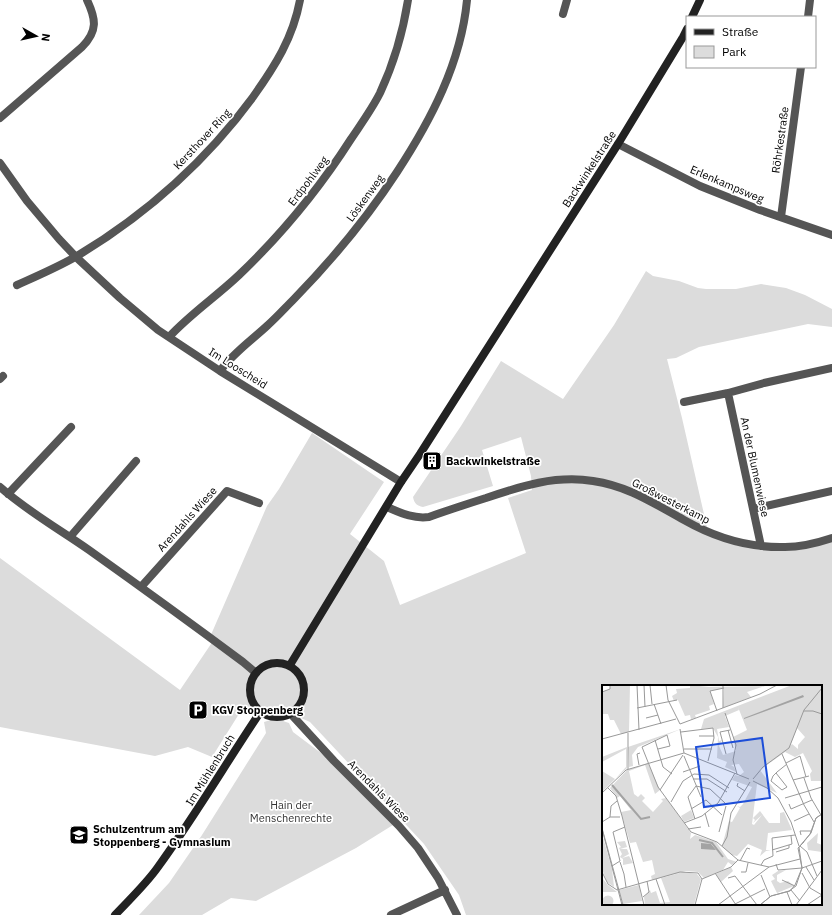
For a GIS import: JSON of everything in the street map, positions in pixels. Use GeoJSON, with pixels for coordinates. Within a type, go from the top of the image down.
{"type":"FeatureCollection","features":[{"type":"Feature","properties":{"kind":"main road"},"geometry":{"type":"LineString","coordinates":[[692,16],[700,0]]}},
{"type":"Feature","properties":{"kind":"main road","name":"Backwinkelstraße"},"geometry":{"type":"LineString","coordinates":[[290,665],[401,482],[618,144],[686,31]]}},
{"type":"Feature","properties":{"kind":"main road"},"geometry":{"type":"LineString","coordinates":[[272,663],[290,665],[300,676],[303,686],[304,691],[299,705],[290,713],[281,716],[266,714],[254,704],[251,695],[251,684],[256,673],[264,666],[272,663]]}},
{"type":"Feature","properties":{"kind":"main road","name":"Im Mühlenbruch"},"geometry":{"type":"LineString","coordinates":[[115,915],[158,868],[261,711]]}},
{"type":"Feature","properties":{"kind":"street"},"geometry":{"type":"LineString","coordinates":[[0,118],[82,47],[90,38],[95,22],[87,0]]}},
{"type":"Feature","properties":{"kind":"street","name":"Kersthover Ring"},"geometry":{"type":"LineString","coordinates":[[76,257],[123,225],[163,194],[187,172],[224,133],[256,92],[281,55],[298,14],[300,0]]}},
{"type":"Feature","properties":{"kind":"street","name":"Erdpohlweg"},"geometry":{"type":"LineString","coordinates":[[169,337],[176,329],[255,260],[309,199],[326,176],[367,116],[379,93],[390,69],[398,45],[408,0]]}},
{"type":"Feature","properties":{"kind":"street","name":"Löskenweg"},"geometry":{"type":"LineString","coordinates":[[220,371],[231,357],[269,324],[309,284],[377,202],[424,129],[437,104],[448,78],[458,47],[467,0]]}},
{"type":"Feature","properties":{"kind":"street"},"geometry":{"type":"LineString","coordinates":[[563,14],[566,0]]}},
{"type":"Feature","properties":{"kind":"street"},"geometry":{"type":"LineString","coordinates":[[808,16],[810,0]]}},
{"type":"Feature","properties":{"kind":"street","name":"Röhrkestraße"},"geometry":{"type":"LineString","coordinates":[[781,217],[801,68]]}},
{"type":"Feature","properties":{"kind":"street","name":"Erlenkampsweg"},"geometry":{"type":"LineString","coordinates":[[618,144],[700,186],[760,210],[832,235]]}},
{"type":"Feature","properties":{"kind":"street","name":"Im Looscheid"},"geometry":{"type":"LineString","coordinates":[[0,163],[43,221],[76,257],[120,298],[158,330],[220,371],[401,482]]}},
{"type":"Feature","properties":{"kind":"street"},"geometry":{"type":"LineString","coordinates":[[17,285],[76,257]]}},
{"type":"Feature","properties":{"kind":"street"},"geometry":{"type":"LineString","coordinates":[[684,402],[832,368]]}},
{"type":"Feature","properties":{"kind":"street","name":"An der Blumenwiese"},"geometry":{"type":"LineString","coordinates":[[728,393],[762,546]]}},
{"type":"Feature","properties":{"kind":"street"},"geometry":{"type":"LineString","coordinates":[[8,494],[71,427]]}},
{"type":"Feature","properties":{"kind":"street"},"geometry":{"type":"LineString","coordinates":[[70,537],[136,461]]}},
{"type":"Feature","properties":{"kind":"street","name":"Großwesterkamp"},"geometry":{"type":"LineString","coordinates":[[387,507],[409,516],[423,518],[543,481],[563,479],[592,481],[612,484],[635,493],[711,534],[738,542],[785,548],[812,544],[832,538]]}},
{"type":"Feature","properties":{"kind":"street"},"geometry":{"type":"LineString","coordinates":[[0,487],[43,519],[141,587],[256,673]]}},
{"type":"Feature","properties":{"kind":"street","name":"Arendahls Wiese"},"geometry":{"type":"LineString","coordinates":[[141,587],[227,491],[259,502]]}},
{"type":"Feature","properties":{"kind":"street"},"geometry":{"type":"LineString","coordinates":[[753,509],[832,491]]}},
{"type":"Feature","properties":{"kind":"street","name":"Arendahls Wiese"},"geometry":{"type":"LineString","coordinates":[[290,713],[418,848],[446,890],[458,915]]}},
{"type":"Feature","properties":{"kind":"street"},"geometry":{"type":"LineString","coordinates":[[391,915],[446,890]]}},
{"type":"Feature","properties":{"kind":"green space"},"geometry":{"type":"Polygon","coordinates":[[[646,271],[653,276],[679,281],[698,288],[706,289],[736,289],[761,284],[786,288],[805,295],[832,309],[832,327],[808,324],[699,347],[676,358],[667,359],[709,536],[736,545],[754,548],[832,540],[832,915],[466,915],[459,895],[424,844],[310,722],[290,713],[281,716],[273,715],[244,706],[212,757],[188,747],[155,756],[0,727],[0,558],[180,690],[213,641],[210,637],[267,506],[279,489],[312,433],[384,482],[350,534],[384,561],[400,605],[526,553],[508,498],[532,490],[531,476],[521,437],[482,450],[493,486],[423,507],[416,504],[413,497],[461,426],[501,361],[563,399],[614,325],[646,271]]]}},
{"type":"Feature","properties":{"kind":"green space","name":"Hain der Menschenrechte"},"geometry":{"type":"Polygon","coordinates":[[[274,719],[289,723],[293,732],[333,762],[393,825],[356,848],[256,901],[231,898],[202,915],[139,915],[169,883],[202,835],[266,733],[264,722],[274,719]]]}},
{"type":"Feature","properties":{"kind":"place","name":"Backwinkelstraße"},"geometry":{"type":"Point","coordinates":[432,461]}},
{"type":"Feature","properties":{"kind":"place","name":"KGV Stoppenberg"},"geometry":{"type":"Point","coordinates":[198,710]}},
{"type":"Feature","properties":{"kind":"place","name":"Schulzentrum am Stoppenberg - Gymnasium"},"geometry":{"type":"Point","coordinates":[79,835]}}]}
